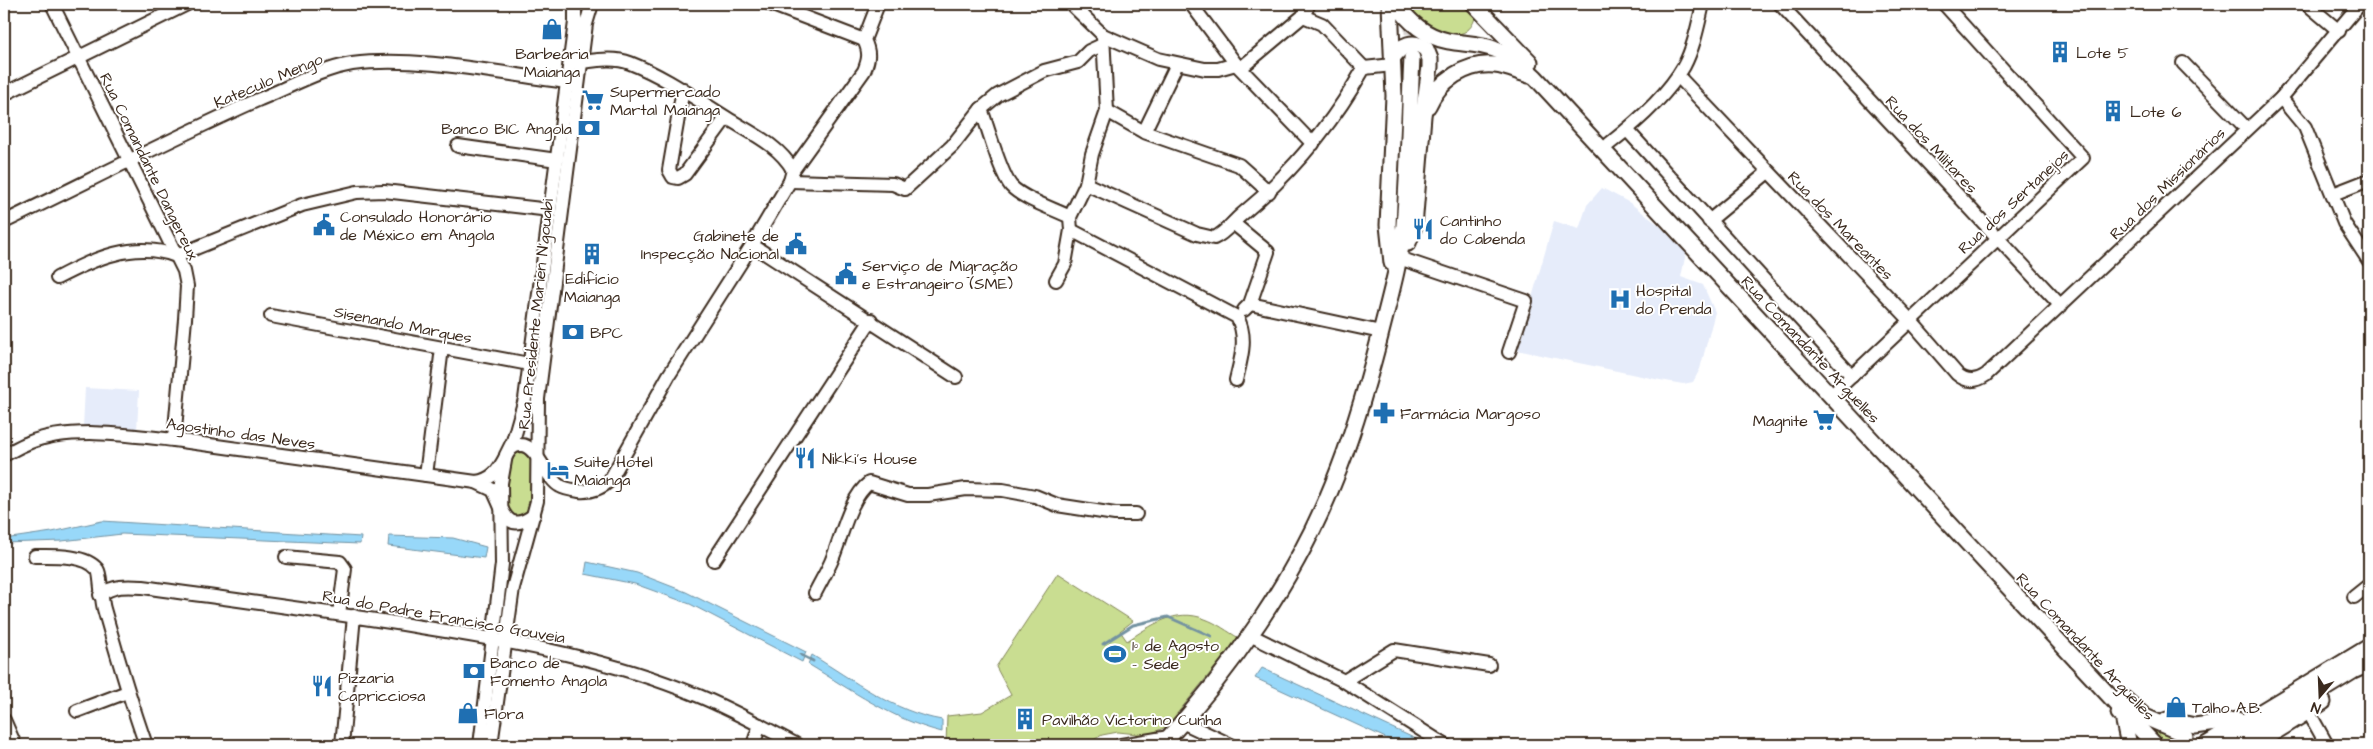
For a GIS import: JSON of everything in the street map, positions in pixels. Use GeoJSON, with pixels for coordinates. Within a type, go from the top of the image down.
{"type":"FeatureCollection","features":[{"type":"Feature","properties":{"kind":"main road"},"geometry":{"type":"LineString","coordinates":[[1390,4],[1401,59]]}},
{"type":"Feature","properties":{"kind":"main road","name":"Rua Comandante Arguelles"},"geometry":{"type":"LineString","coordinates":[[1474,4],[1609,144],[1837,390],[2102,683],[2155,745]]}},
{"type":"Feature","properties":{"kind":"main road","name":"Rua Comandante Arguelles"},"geometry":{"type":"LineString","coordinates":[[1406,6],[1408,19],[1419,28],[1446,41],[1479,44],[1502,52],[1516,60],[1535,77],[2102,683]]}},
{"type":"Feature","properties":{"kind":"main road"},"geometry":{"type":"LineString","coordinates":[[1166,741],[1228,667],[1295,561],[1333,484],[1362,403],[1394,279],[1414,227],[1423,116],[1430,67],[1429,53],[1422,46],[1409,44],[1402,46],[1394,96],[1388,225],[1394,279]]}},
{"type":"Feature","properties":{"kind":"main road"},"geometry":{"type":"LineString","coordinates":[[1423,116],[1439,88],[1448,80],[1467,69],[1494,65],[1535,77]]}},
{"type":"Feature","properties":{"kind":"main road"},"geometry":{"type":"LineString","coordinates":[[2233,745],[2353,671],[2367,655]]}},
{"type":"Feature","properties":{"kind":"main road"},"geometry":{"type":"LineString","coordinates":[[2206,745],[2252,716],[2367,655]]}},
{"type":"Feature","properties":{"kind":"main road"},"geometry":{"type":"LineString","coordinates":[[2254,745],[2369,673]]}},
{"type":"Feature","properties":{"kind":"main road"},"geometry":{"type":"LineString","coordinates":[[2102,683],[2165,720],[2184,724],[2206,725],[2252,716]]}},
{"type":"Feature","properties":{"kind":"main road"},"geometry":{"type":"LineString","coordinates":[[2102,683],[2123,717],[2129,745]]}},
{"type":"Feature","properties":{"kind":"main road"},"geometry":{"type":"LineString","coordinates":[[2102,683],[2145,716],[2180,732],[2185,737],[2185,745]]}},
{"type":"Feature","properties":{"kind":"street","name":"Rua Comandante Dangereux"},"geometry":{"type":"LineString","coordinates":[[52,4],[184,272],[187,286],[174,440]]}},
{"type":"Feature","properties":{"kind":"street"},"geometry":{"type":"LineString","coordinates":[[4,94],[77,56],[187,4]]}},
{"type":"Feature","properties":{"kind":"street","name":"Rua Presidente Marien N'gouabi"},"geometry":{"type":"LineString","coordinates":[[491,745],[500,640],[502,564],[501,484],[506,455],[513,441],[525,399],[575,22],[575,4]]}},
{"type":"Feature","properties":{"kind":"street","name":"Rua Presidente Marien N'gouabi"},"geometry":{"type":"LineString","coordinates":[[480,745],[500,640],[525,540],[534,515],[538,487],[538,399],[544,343],[586,24],[592,4]]}},
{"type":"Feature","properties":{"kind":"street"},"geometry":{"type":"LineString","coordinates":[[476,482],[486,481],[496,474],[506,455],[514,447],[522,445],[530,449],[554,482],[561,487],[591,491],[602,488],[610,480],[669,375],[752,245],[791,176],[864,71],[868,60],[868,49],[864,40],[770,4]]}},
{"type":"Feature","properties":{"kind":"street"},"geometry":{"type":"LineString","coordinates":[[864,40],[878,4]]}},
{"type":"Feature","properties":{"kind":"street"},"geometry":{"type":"LineString","coordinates":[[1071,4],[1103,40],[1177,64],[1194,68],[1218,69],[1238,66],[1303,16],[1309,4]]}},
{"type":"Feature","properties":{"kind":"street"},"geometry":{"type":"LineString","coordinates":[[1191,4],[1238,66],[1313,144]]}},
{"type":"Feature","properties":{"kind":"street"},"geometry":{"type":"LineString","coordinates":[[1480,4],[1490,21]]}},
{"type":"Feature","properties":{"kind":"street"},"geometry":{"type":"LineString","coordinates":[[1609,144],[1627,130],[1678,76],[1689,54],[1703,4]]}},
{"type":"Feature","properties":{"kind":"street","name":"Rua dos Militares"},"geometry":{"type":"LineString","coordinates":[[1780,4],[2061,306]]}},
{"type":"Feature","properties":{"kind":"street","name":"Rua dos Sertanejos"},"geometry":{"type":"LineString","coordinates":[[1837,390],[2083,158],[1944,4]]}},
{"type":"Feature","properties":{"kind":"street"},"geometry":{"type":"LineString","coordinates":[[2307,4],[2339,31]]}},
{"type":"Feature","properties":{"kind":"street","name":"Rua dos Missionários"},"geometry":{"type":"LineString","coordinates":[[1986,375],[2281,98],[2360,4]]}},
{"type":"Feature","properties":{"kind":"street"},"geometry":{"type":"LineString","coordinates":[[1303,16],[1322,24],[1364,68]]}},
{"type":"Feature","properties":{"kind":"street"},"geometry":{"type":"LineString","coordinates":[[791,176],[894,184],[904,189],[952,146],[981,109],[1014,85],[1044,71],[1078,62],[1103,40]]}},
{"type":"Feature","properties":{"kind":"street"},"geometry":{"type":"LineString","coordinates":[[1056,280],[1065,264],[1071,230],[1070,217],[1086,184],[1092,154],[1107,111],[1103,40]]}},
{"type":"Feature","properties":{"kind":"street"},"geometry":{"type":"LineString","coordinates":[[1086,184],[1210,238],[1219,236],[1269,192],[1313,144],[1342,105],[1364,68],[1401,59]]}},
{"type":"Feature","properties":{"kind":"street"},"geometry":{"type":"LineString","coordinates":[[581,62],[607,60],[630,63],[683,89],[781,153],[791,176]]}},
{"type":"Feature","properties":{"kind":"street","name":"Kateculo Mengo"},"geometry":{"type":"LineString","coordinates":[[4,222],[239,109],[327,71],[351,64],[377,62],[432,64],[567,82]]}},
{"type":"Feature","properties":{"kind":"street"},"geometry":{"type":"LineString","coordinates":[[2184,63],[2247,129]]}},
{"type":"Feature","properties":{"kind":"street"},"geometry":{"type":"LineString","coordinates":[[1144,132],[1177,64]]}},
{"type":"Feature","properties":{"kind":"street","name":"Rua dos Mareantes"},"geometry":{"type":"LineString","coordinates":[[1678,76],[1910,320],[1961,377],[1975,380],[1986,375]]}},
{"type":"Feature","properties":{"kind":"street"},"geometry":{"type":"LineString","coordinates":[[683,89],[669,170],[673,177],[678,178],[685,174],[726,118]]}},
{"type":"Feature","properties":{"kind":"street"},"geometry":{"type":"LineString","coordinates":[[2281,98],[2305,127],[2344,224],[2369,261]]}},
{"type":"Feature","properties":{"kind":"street"},"geometry":{"type":"LineString","coordinates":[[981,109],[1003,173],[1012,186],[1021,193],[1070,217]]}},
{"type":"Feature","properties":{"kind":"street"},"geometry":{"type":"LineString","coordinates":[[1107,111],[1144,132],[1239,165],[1269,192]]}},
{"type":"Feature","properties":{"kind":"street"},"geometry":{"type":"LineString","coordinates":[[1627,130],[1852,376]]}},
{"type":"Feature","properties":{"kind":"street"},"geometry":{"type":"LineString","coordinates":[[458,146],[557,160]]}},
{"type":"Feature","properties":{"kind":"street"},"geometry":{"type":"LineString","coordinates":[[1709,221],[1768,172]]}},
{"type":"Feature","properties":{"kind":"street"},"geometry":{"type":"LineString","coordinates":[[2333,194],[2369,180]]}},
{"type":"Feature","properties":{"kind":"street"},"geometry":{"type":"LineString","coordinates":[[57,278],[93,259],[106,255],[159,249],[176,256],[302,205],[357,192],[384,191],[550,210]]}},
{"type":"Feature","properties":{"kind":"street"},"geometry":{"type":"LineString","coordinates":[[1233,223],[1268,252],[1250,304],[1237,317]]}},
{"type":"Feature","properties":{"kind":"street"},"geometry":{"type":"LineString","coordinates":[[1071,230],[1237,317],[1243,333],[1240,365],[1236,380]]}},
{"type":"Feature","properties":{"kind":"street"},"geometry":{"type":"LineString","coordinates":[[752,245],[956,376]]}},
{"type":"Feature","properties":{"kind":"street"},"geometry":{"type":"LineString","coordinates":[[1402,259],[1526,301],[1509,352]]}},
{"type":"Feature","properties":{"kind":"street"},"geometry":{"type":"LineString","coordinates":[[1250,304],[1381,332]]}},
{"type":"Feature","properties":{"kind":"street","name":"Sisenando Marques"},"geometry":{"type":"LineString","coordinates":[[271,316],[529,364]]}},
{"type":"Feature","properties":{"kind":"street"},"geometry":{"type":"LineString","coordinates":[[714,560],[871,320]]}},
{"type":"Feature","properties":{"kind":"street"},"geometry":{"type":"LineString","coordinates":[[426,475],[442,348]]}},
{"type":"Feature","properties":{"kind":"street","name":"Agostinho das Neves"},"geometry":{"type":"LineString","coordinates":[[4,455],[29,442],[60,436],[127,434],[476,482]]}},
{"type":"Feature","properties":{"kind":"street"},"geometry":{"type":"LineString","coordinates":[[476,482],[492,490],[501,512],[507,519],[516,523],[534,515]]}},
{"type":"Feature","properties":{"kind":"street"},"geometry":{"type":"LineString","coordinates":[[815,593],[831,562],[855,500],[862,488],[868,483],[908,495],[928,495],[966,489],[1003,490],[1035,496],[1057,505],[1115,514],[1136,514]]}},
{"type":"Feature","properties":{"kind":"street"},"geometry":{"type":"LineString","coordinates":[[34,556],[76,559],[92,564],[101,574],[100,596],[127,692],[146,745]]}},
{"type":"Feature","properties":{"kind":"street"},"geometry":{"type":"LineString","coordinates":[[286,557],[340,562],[345,569],[339,614]]}},
{"type":"Feature","properties":{"kind":"street"},"geometry":{"type":"LineString","coordinates":[[2354,597],[2369,585]]}},
{"type":"Feature","properties":{"kind":"street","name":"Rua do Padre Francisco Gouveia"},"geometry":{"type":"LineString","coordinates":[[100,596],[108,589],[143,587],[354,616],[500,640],[567,654],[633,672],[700,696],[797,745]]}},
{"type":"Feature","properties":{"kind":"street"},"geometry":{"type":"LineString","coordinates":[[342,745],[354,616]]}},
{"type":"Feature","properties":{"kind":"street"},"geometry":{"type":"LineString","coordinates":[[1250,635],[1344,681],[1445,745]]}},
{"type":"Feature","properties":{"kind":"street"},"geometry":{"type":"LineString","coordinates":[[1344,681],[1394,650],[1489,665]]}},
{"type":"Feature","properties":{"kind":"street"},"geometry":{"type":"LineString","coordinates":[[77,711],[127,692]]}},
{"type":"Feature","properties":{"kind":"street"},"geometry":{"type":"LineString","coordinates":[[2308,712],[2327,745]]}},
{"type":"Feature","properties":{"kind":"street"},"geometry":{"type":"LineString","coordinates":[[4,720],[15,745]]}},
{"type":"Feature","properties":{"kind":"street"},"geometry":{"type":"LineString","coordinates":[[1182,722],[1231,745]]}},
{"type":"Feature","properties":{"kind":"street"},"geometry":{"type":"LineString","coordinates":[[752,745],[760,725]]}},
{"type":"Feature","properties":{"kind":"street"},"geometry":{"type":"LineString","coordinates":[[1120,745],[1166,741]]}},
{"type":"Feature","properties":{"kind":"shaded area","name":"Hospital do Prenda"},"geometry":{"type":"Polygon","coordinates":[[[1602,188],[1630,203],[1660,226],[1686,253],[1681,277],[1703,285],[1715,312],[1700,369],[1693,382],[1683,384],[1660,380],[1517,350],[1554,221],[1579,229],[1587,205],[1602,188]]]}},
{"type":"Feature","properties":{"kind":"shaded area"},"geometry":{"type":"Polygon","coordinates":[[[85,388],[139,391],[137,430],[83,427],[85,388]]]}},
{"type":"Feature","properties":{"kind":"green space"},"geometry":{"type":"Polygon","coordinates":[[[1403,4],[1464,4],[1471,10],[1475,18],[1471,26],[1460,34],[1445,33],[1423,23],[1403,4]]]}},
{"type":"Feature","properties":{"kind":"green space"},"geometry":{"type":"Polygon","coordinates":[[[516,453],[522,453],[530,459],[534,469],[536,485],[527,516],[513,518],[509,510],[505,487],[512,456],[516,453]]]}},
{"type":"Feature","properties":{"kind":"green space","name":"1º de Agosto - Sede"},"geometry":{"type":"Polygon","coordinates":[[[1058,573],[1133,621],[1120,631],[1127,641],[1154,624],[1184,615],[1209,621],[1239,638],[1166,727],[1147,735],[1118,732],[1102,735],[1085,745],[946,745],[947,716],[982,712],[1011,695],[996,667],[1058,573]]]}},
{"type":"Feature","properties":{"kind":"green space"},"geometry":{"type":"Polygon","coordinates":[[[2149,727],[2179,738],[2178,745],[2168,745],[2149,727]]]}},
{"type":"Feature","properties":{"kind":"water"},"geometry":{"type":"Polygon","coordinates":[[[102,521],[361,537],[360,544],[122,534],[62,541],[4,543],[4,539],[52,532],[102,521]]]}},
{"type":"Feature","properties":{"kind":"water"},"geometry":{"type":"Polygon","coordinates":[[[389,536],[453,538],[486,547],[484,558],[388,546],[389,536]]]}},
{"type":"Feature","properties":{"kind":"water"},"geometry":{"type":"Polygon","coordinates":[[[587,562],[637,573],[686,592],[806,652],[802,662],[690,604],[635,584],[585,574],[587,562]]]}},
{"type":"Feature","properties":{"kind":"water"},"geometry":{"type":"Polygon","coordinates":[[[812,655],[891,703],[924,716],[942,720],[942,732],[906,720],[856,694],[808,664],[812,655]]]}},
{"type":"Feature","properties":{"kind":"water"},"geometry":{"type":"Polygon","coordinates":[[[1262,668],[1429,745],[1401,745],[1255,678],[1262,668]]]}},
{"type":"Feature","properties":{"kind":"waterway"},"geometry":{"type":"LineString","coordinates":[[1103,644],[1133,625],[1168,617],[1211,636]]}},
{"type":"Feature","properties":{"kind":"waterway"},"geometry":{"type":"LineString","coordinates":[[801,655],[813,661]]}},
{"type":"Feature","properties":{"kind":"tunnel"},"geometry":{"type":"LineString","coordinates":[[1412,8],[1412,57]]}},
{"type":"Feature","properties":{"kind":"place","name":"Barbearia Maianga"},"geometry":{"type":"Point","coordinates":[552,29]}},
{"type":"Feature","properties":{"kind":"place","name":"Lote 5"},"geometry":{"type":"Point","coordinates":[2060,52]}},
{"type":"Feature","properties":{"kind":"place","name":"Supermercado Martal Maianga"},"geometry":{"type":"Point","coordinates":[593,100]}},
{"type":"Feature","properties":{"kind":"place","name":"Lote 6"},"geometry":{"type":"Point","coordinates":[2113,111]}},
{"type":"Feature","properties":{"kind":"place","name":"Banco BIC Angola"},"geometry":{"type":"Point","coordinates":[589,128]}},
{"type":"Feature","properties":{"kind":"place","name":"Consulado Honorário de México em Angola"},"geometry":{"type":"Point","coordinates":[324,225]}},
{"type":"Feature","properties":{"kind":"place","name":"Cantinho do Cabenda"},"geometry":{"type":"Point","coordinates":[1423,229]}},
{"type":"Feature","properties":{"kind":"place","name":"Gabinete de Inspecção Nacional"},"geometry":{"type":"Point","coordinates":[796,244]}},
{"type":"Feature","properties":{"kind":"place","name":"Edifício Maianga"},"geometry":{"type":"Point","coordinates":[592,254]}},
{"type":"Feature","properties":{"kind":"place","name":"Serviço de Migração e Estrangeiro (SME)"},"geometry":{"type":"Point","coordinates":[846,274]}},
{"type":"Feature","properties":{"kind":"place","name":"Hospital do Prenda"},"geometry":{"type":"Point","coordinates":[1620,299]}},
{"type":"Feature","properties":{"kind":"place","name":"BPC"},"geometry":{"type":"Point","coordinates":[573,332]}},
{"type":"Feature","properties":{"kind":"place","name":"Farmácia Margoso"},"geometry":{"type":"Point","coordinates":[1384,413]}},
{"type":"Feature","properties":{"kind":"place","name":"Magnite"},"geometry":{"type":"Point","coordinates":[1824,420]}},
{"type":"Feature","properties":{"kind":"place","name":"Nikki's House"},"geometry":{"type":"Point","coordinates":[805,458]}},
{"type":"Feature","properties":{"kind":"place","name":"Suite Hotel Maianga"},"geometry":{"type":"Point","coordinates":[558,470]}},
{"type":"Feature","properties":{"kind":"place","name":"1º de Agosto - Sede"},"geometry":{"type":"Point","coordinates":[1115,654]}},
{"type":"Feature","properties":{"kind":"place","name":"Banco de Fomento Angola"},"geometry":{"type":"Point","coordinates":[474,671]}},
{"type":"Feature","properties":{"kind":"place","name":"Pizzaria Capricciosa"},"geometry":{"type":"Point","coordinates":[322,686]}},
{"type":"Feature","properties":{"kind":"place","name":"Talho A.B."},"geometry":{"type":"Point","coordinates":[2176,707]}},
{"type":"Feature","properties":{"kind":"place","name":"Flora"},"geometry":{"type":"Point","coordinates":[468,713]}},
{"type":"Feature","properties":{"kind":"place","name":"Pavilhão Victorino Cunha"},"geometry":{"type":"Point","coordinates":[1025,719]}}]}
